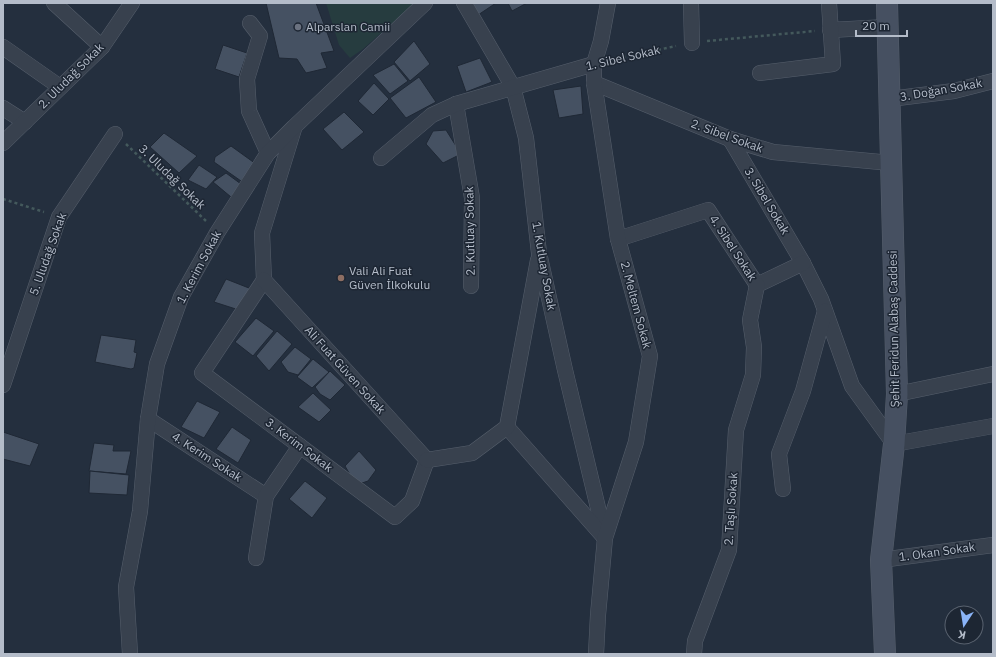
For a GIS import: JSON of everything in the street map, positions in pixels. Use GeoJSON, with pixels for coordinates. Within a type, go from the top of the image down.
{"type":"FeatureCollection","features":[{"type":"Feature","properties":{"kind":"street"},"geometry":{"type":"LineString","coordinates":[[54,3],[102,47]]}},
{"type":"Feature","properties":{"kind":"street","name":"2. Uludağ Sokak"},"geometry":{"type":"LineString","coordinates":[[3,143],[102,47],[132,3]]}},
{"type":"Feature","properties":{"kind":"street","name":"1. Kerim Sokak"},"geometry":{"type":"LineString","coordinates":[[130,654],[126,587],[140,511],[148,419],[157,364],[181,297],[218,233],[268,153],[294,126],[425,3]]}},
{"type":"Feature","properties":{"kind":"street","name":"1. Kutluay Sokak"},"geometry":{"type":"LineString","coordinates":[[464,3],[513,87],[526,138],[539,253],[605,538]]}},
{"type":"Feature","properties":{"kind":"street","name":"2. Meltem Sokak"},"geometry":{"type":"LineString","coordinates":[[596,654],[605,538],[636,442],[650,356],[618,239],[594,83],[594,64],[601,41],[608,3]]}},
{"type":"Feature","properties":{"kind":"street"},"geometry":{"type":"LineString","coordinates":[[691,3],[692,43]]}},
{"type":"Feature","properties":{"kind":"street"},"geometry":{"type":"LineString","coordinates":[[760,73],[833,64],[829,3]]}},
{"type":"Feature","properties":{"kind":"street","name":"Şehit Feridun Alabaş Caddesi"},"geometry":{"type":"LineString","coordinates":[[885,654],[881,560],[894,444],[896,394],[887,3]]}},
{"type":"Feature","properties":{"kind":"street"},"geometry":{"type":"LineString","coordinates":[[250,23],[260,36],[247,79],[249,111],[268,153]]}},
{"type":"Feature","properties":{"kind":"street"},"geometry":{"type":"LineString","coordinates":[[830,30],[888,27]]}},
{"type":"Feature","properties":{"kind":"street"},"geometry":{"type":"LineString","coordinates":[[3,47],[60,87]]}},
{"type":"Feature","properties":{"kind":"street","name":"1. Sibel Sokak"},"geometry":{"type":"LineString","coordinates":[[381,158],[432,115],[456,104],[594,64]]}},
{"type":"Feature","properties":{"kind":"street","name":"3. Doğan Sokak"},"geometry":{"type":"LineString","coordinates":[[890,99],[954,91],[993,81]]}},
{"type":"Feature","properties":{"kind":"street","name":"2. Sibel Sokak"},"geometry":{"type":"LineString","coordinates":[[594,83],[730,140],[773,152],[891,163]]}},
{"type":"Feature","properties":{"kind":"street","name":"2. Kutluay Sokak"},"geometry":{"type":"LineString","coordinates":[[456,104],[472,198],[471,286]]}},
{"type":"Feature","properties":{"kind":"street"},"geometry":{"type":"LineString","coordinates":[[3,108],[25,122]]}},
{"type":"Feature","properties":{"kind":"street"},"geometry":{"type":"LineString","coordinates":[[264,280],[262,232],[294,126]]}},
{"type":"Feature","properties":{"kind":"street","name":"5. Uludağ Sokak"},"geometry":{"type":"LineString","coordinates":[[3,385],[59,217],[115,134]]}},
{"type":"Feature","properties":{"kind":"street","name":"3. Sibel Sokak"},"geometry":{"type":"LineString","coordinates":[[730,140],[803,263],[821,299],[852,386],[894,444]]}},
{"type":"Feature","properties":{"kind":"street","name":"4. Sibel Sokak"},"geometry":{"type":"LineString","coordinates":[[618,239],[708,210],[757,285]]}},
{"type":"Feature","properties":{"kind":"street"},"geometry":{"type":"LineString","coordinates":[[427,460],[472,453],[507,427],[539,253]]}},
{"type":"Feature","properties":{"kind":"street"},"geometry":{"type":"LineString","coordinates":[[757,285],[803,263]]}},
{"type":"Feature","properties":{"kind":"street","name":"3. Kerim Sokak"},"geometry":{"type":"LineString","coordinates":[[264,280],[202,373],[395,517],[412,501],[427,460]]}},
{"type":"Feature","properties":{"kind":"street","name":"Ali Fuat Güven Sokak"},"geometry":{"type":"LineString","coordinates":[[264,280],[427,460]]}},
{"type":"Feature","properties":{"kind":"street","name":"2. Taşlı Sokak"},"geometry":{"type":"LineString","coordinates":[[694,654],[695,641],[729,550],[736,430],[753,375],[754,347],[750,320],[757,285]]}},
{"type":"Feature","properties":{"kind":"street"},"geometry":{"type":"LineString","coordinates":[[783,489],[779,454],[804,391],[825,311]]}},
{"type":"Feature","properties":{"kind":"street"},"geometry":{"type":"LineString","coordinates":[[896,394],[993,374]]}},
{"type":"Feature","properties":{"kind":"street","name":"4. Kerim Sokak"},"geometry":{"type":"LineString","coordinates":[[148,419],[266,496]]}},
{"type":"Feature","properties":{"kind":"street"},"geometry":{"type":"LineString","coordinates":[[894,444],[993,426]]}},
{"type":"Feature","properties":{"kind":"street"},"geometry":{"type":"LineString","coordinates":[[507,427],[605,538]]}},
{"type":"Feature","properties":{"kind":"street"},"geometry":{"type":"LineString","coordinates":[[256,558],[266,496],[300,446]]}},
{"type":"Feature","properties":{"kind":"street","name":"1. Okan Sokak"},"geometry":{"type":"LineString","coordinates":[[881,560],[993,544]]}},
{"type":"Feature","properties":{"kind":"path","name":"1. Sibel Sokak"},"geometry":{"type":"LineString","coordinates":[[594,64],[692,43],[830,30]]}},
{"type":"Feature","properties":{"kind":"path","name":"3. Uludağ Sokak"},"geometry":{"type":"LineString","coordinates":[[115,134],[218,233]]}},
{"type":"Feature","properties":{"kind":"path"},"geometry":{"type":"LineString","coordinates":[[3,199],[59,217]]}},
{"type":"Feature","properties":{"kind":"green space"},"geometry":{"type":"Polygon","coordinates":[[[326,3],[415,3],[363,49],[350,58],[339,45],[326,3]]]}},
{"type":"Feature","properties":{"kind":"building","name":"Alparslan Camii"},"geometry":{"type":"Polygon","coordinates":[[[266,3],[316,3],[334,51],[321,53],[327,68],[306,73],[297,59],[279,58],[266,3]]]}},
{"type":"Feature","properties":{"kind":"building"},"geometry":{"type":"Polygon","coordinates":[[[469,3],[496,3],[475,17],[469,3]]]}},
{"type":"Feature","properties":{"kind":"building"},"geometry":{"type":"Polygon","coordinates":[[[508,3],[527,3],[512,11],[508,3]]]}},
{"type":"Feature","properties":{"kind":"building"},"geometry":{"type":"Polygon","coordinates":[[[414,41],[430,64],[410,81],[394,62],[414,41]]]}},
{"type":"Feature","properties":{"kind":"building"},"geometry":{"type":"Polygon","coordinates":[[[223,45],[247,53],[239,77],[215,69],[223,45]]]}},
{"type":"Feature","properties":{"kind":"building"},"geometry":{"type":"Polygon","coordinates":[[[480,58],[492,82],[466,92],[457,66],[480,58]]]}},
{"type":"Feature","properties":{"kind":"building"},"geometry":{"type":"Polygon","coordinates":[[[394,64],[408,81],[390,94],[373,75],[394,64]]]}},
{"type":"Feature","properties":{"kind":"building"},"geometry":{"type":"Polygon","coordinates":[[[419,77],[436,102],[406,118],[390,98],[419,77]]]}},
{"type":"Feature","properties":{"kind":"building"},"geometry":{"type":"Polygon","coordinates":[[[374,83],[389,99],[373,115],[358,101],[374,83]]]}},
{"type":"Feature","properties":{"kind":"building"},"geometry":{"type":"Polygon","coordinates":[[[581,86],[583,114],[559,118],[553,90],[581,86]]]}},
{"type":"Feature","properties":{"kind":"building"},"geometry":{"type":"Polygon","coordinates":[[[344,112],[364,132],[342,150],[323,129],[344,112]]]}},
{"type":"Feature","properties":{"kind":"building"},"geometry":{"type":"Polygon","coordinates":[[[446,130],[461,154],[443,163],[426,144],[433,131],[446,130]]]}},
{"type":"Feature","properties":{"kind":"building"},"geometry":{"type":"Polygon","coordinates":[[[164,133],[197,156],[179,173],[150,147],[164,133]]]}},
{"type":"Feature","properties":{"kind":"building"},"geometry":{"type":"Polygon","coordinates":[[[231,146],[256,164],[241,181],[214,162],[215,157],[231,146]]]}},
{"type":"Feature","properties":{"kind":"building"},"geometry":{"type":"Polygon","coordinates":[[[199,165],[217,177],[206,189],[188,180],[199,165]]]}},
{"type":"Feature","properties":{"kind":"building"},"geometry":{"type":"Polygon","coordinates":[[[226,173],[241,184],[231,197],[213,182],[226,173]]]}},
{"type":"Feature","properties":{"kind":"building"},"geometry":{"type":"Polygon","coordinates":[[[226,279],[254,290],[242,311],[214,302],[226,279]]]}},
{"type":"Feature","properties":{"kind":"building"},"geometry":{"type":"Polygon","coordinates":[[[256,318],[274,331],[253,356],[235,342],[256,318]]]}},
{"type":"Feature","properties":{"kind":"building"},"geometry":{"type":"Polygon","coordinates":[[[277,331],[292,344],[269,371],[256,356],[277,331]]]}},
{"type":"Feature","properties":{"kind":"building"},"geometry":{"type":"Polygon","coordinates":[[[101,335],[136,340],[134,352],[137,353],[134,368],[131,369],[95,362],[101,335]]]}},
{"type":"Feature","properties":{"kind":"building"},"geometry":{"type":"Polygon","coordinates":[[[295,347],[311,359],[298,375],[288,372],[281,362],[295,347]]]}},
{"type":"Feature","properties":{"kind":"building"},"geometry":{"type":"Polygon","coordinates":[[[313,359],[329,372],[312,388],[297,377],[313,359]]]}},
{"type":"Feature","properties":{"kind":"building"},"geometry":{"type":"Polygon","coordinates":[[[330,371],[345,385],[330,400],[320,394],[315,387],[330,371]]]}},
{"type":"Feature","properties":{"kind":"building"},"geometry":{"type":"Polygon","coordinates":[[[313,393],[331,410],[319,422],[298,407],[313,393]]]}},
{"type":"Feature","properties":{"kind":"building"},"geometry":{"type":"Polygon","coordinates":[[[197,401],[220,412],[204,438],[181,427],[197,401]]]}},
{"type":"Feature","properties":{"kind":"building"},"geometry":{"type":"Polygon","coordinates":[[[232,427],[251,440],[238,463],[216,449],[232,427]]]}},
{"type":"Feature","properties":{"kind":"building"},"geometry":{"type":"Polygon","coordinates":[[[3,432],[39,444],[30,466],[3,459],[3,432]]]}},
{"type":"Feature","properties":{"kind":"building"},"geometry":{"type":"Polygon","coordinates":[[[94,443],[114,445],[113,451],[131,451],[126,474],[89,471],[94,443]]]}},
{"type":"Feature","properties":{"kind":"building"},"geometry":{"type":"Polygon","coordinates":[[[359,451],[376,470],[368,481],[356,485],[345,466],[359,451]]]}},
{"type":"Feature","properties":{"kind":"building"},"geometry":{"type":"Polygon","coordinates":[[[90,471],[129,475],[127,495],[89,493],[90,471]]]}},
{"type":"Feature","properties":{"kind":"building"},"geometry":{"type":"Polygon","coordinates":[[[305,481],[327,498],[312,518],[289,499],[305,481]]]}},
{"type":"Feature","properties":{"kind":"place","name":"Alparslan Camii"},"geometry":{"type":"Point","coordinates":[298,27]}},
{"type":"Feature","properties":{"kind":"place","name":"Vali Ali Fuat Güven İlkokulu"},"geometry":{"type":"Point","coordinates":[341,278]}}]}
